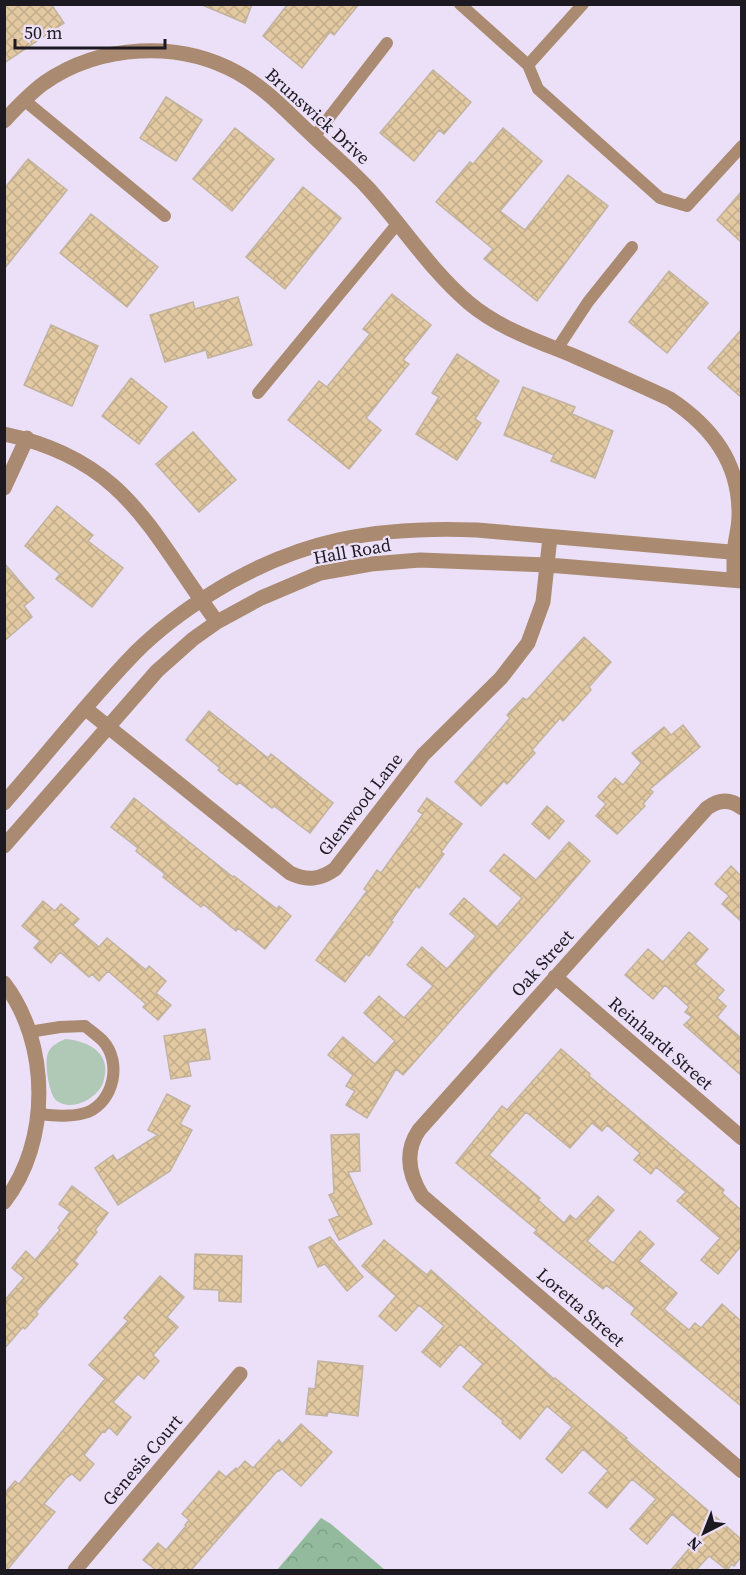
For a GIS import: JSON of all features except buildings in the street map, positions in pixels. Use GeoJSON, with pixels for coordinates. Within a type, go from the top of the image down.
{"type":"FeatureCollection","features":[{"type":"Feature","properties":{"kind":"street","name":"Brunswick Drive"},"geometry":{"type":"LineString","coordinates":[[4,121],[24,100],[60,74],[107,55],[143,51],[186,54],[205,58],[240,74],[266,92],[366,186],[398,223]]}},
{"type":"Feature","properties":{"kind":"street"},"geometry":{"type":"LineString","coordinates":[[398,223],[443,278],[469,303],[506,328],[670,399],[705,426],[724,453],[736,485],[739,519],[738,581]]}},
{"type":"Feature","properties":{"kind":"street"},"geometry":{"type":"LineString","coordinates":[[4,434],[27,438],[54,448],[80,461],[122,492],[150,524],[217,622]]}},
{"type":"Feature","properties":{"kind":"street"},"geometry":{"type":"LineString","coordinates":[[4,488],[27,438]]}},
{"type":"Feature","properties":{"kind":"street","name":"Hall Road"},"geometry":{"type":"LineString","coordinates":[[4,803],[136,652],[176,617],[237,577],[272,560],[308,547],[392,530],[435,528],[738,552]]}},
{"type":"Feature","properties":{"kind":"street","name":"Glenwood Lane"},"geometry":{"type":"LineString","coordinates":[[86,709],[290,873],[309,879],[326,876],[335,869],[423,755],[501,678],[520,656],[535,628],[543,602],[550,537]]}},
{"type":"Feature","properties":{"kind":"street","name":"Hall Road"},"geometry":{"type":"LineString","coordinates":[[4,846],[157,671],[193,639],[217,622],[261,598],[320,573],[371,564],[420,560],[548,565],[738,581]]}},
{"type":"Feature","properties":{"kind":"street","name":"Oak Street"},"geometry":{"type":"LineString","coordinates":[[410,1163],[410,1147],[419,1130],[706,808],[721,801],[729,801],[741,807]]}},
{"type":"Feature","properties":{"kind":"street","name":"Reinhardt Street"},"geometry":{"type":"LineString","coordinates":[[555,977],[741,1138]]}},
{"type":"Feature","properties":{"kind":"street"},"geometry":{"type":"LineString","coordinates":[[4,983],[21,1011],[29,1032],[38,1072],[38,1114],[33,1140],[24,1167],[4,1202]]}},
{"type":"Feature","properties":{"kind":"street","name":"Loretta Street"},"geometry":{"type":"LineString","coordinates":[[410,1163],[412,1180],[422,1196],[741,1471]]}},
{"type":"Feature","properties":{"kind":"street","name":"Genesis Court"},"geometry":{"type":"LineString","coordinates":[[75,1570],[240,1374]]}},
{"type":"Feature","properties":{"kind":"lane"},"geometry":{"type":"LineString","coordinates":[[460,4],[528,65],[538,89],[660,198],[687,206],[741,146]]}},
{"type":"Feature","properties":{"kind":"lane"},"geometry":{"type":"LineString","coordinates":[[528,65],[583,4]]}},
{"type":"Feature","properties":{"kind":"lane"},"geometry":{"type":"LineString","coordinates":[[314,137],[387,43]]}},
{"type":"Feature","properties":{"kind":"lane"},"geometry":{"type":"LineString","coordinates":[[24,100],[165,216]]}},
{"type":"Feature","properties":{"kind":"lane"},"geometry":{"type":"LineString","coordinates":[[258,393],[398,223]]}},
{"type":"Feature","properties":{"kind":"lane"},"geometry":{"type":"LineString","coordinates":[[557,349],[588,302],[632,248]]}},
{"type":"Feature","properties":{"kind":"lane"},"geometry":{"type":"LineString","coordinates":[[29,1032],[85,1026],[104,1042],[113,1062],[112,1085],[103,1103],[87,1112],[73,1116],[38,1114]]}},
{"type":"Feature","properties":{"kind":"green space"},"geometry":{"type":"Polygon","coordinates":[[[65,1039],[91,1046],[102,1057],[105,1064],[103,1083],[96,1094],[84,1102],[70,1105],[63,1104],[54,1098],[48,1078],[49,1050],[65,1039]]]}},
{"type":"Feature","properties":{"kind":"green space"},"geometry":{"type":"Polygon","coordinates":[[[321,1518],[331,1524],[385,1570],[277,1570],[321,1518]]]}}]}
